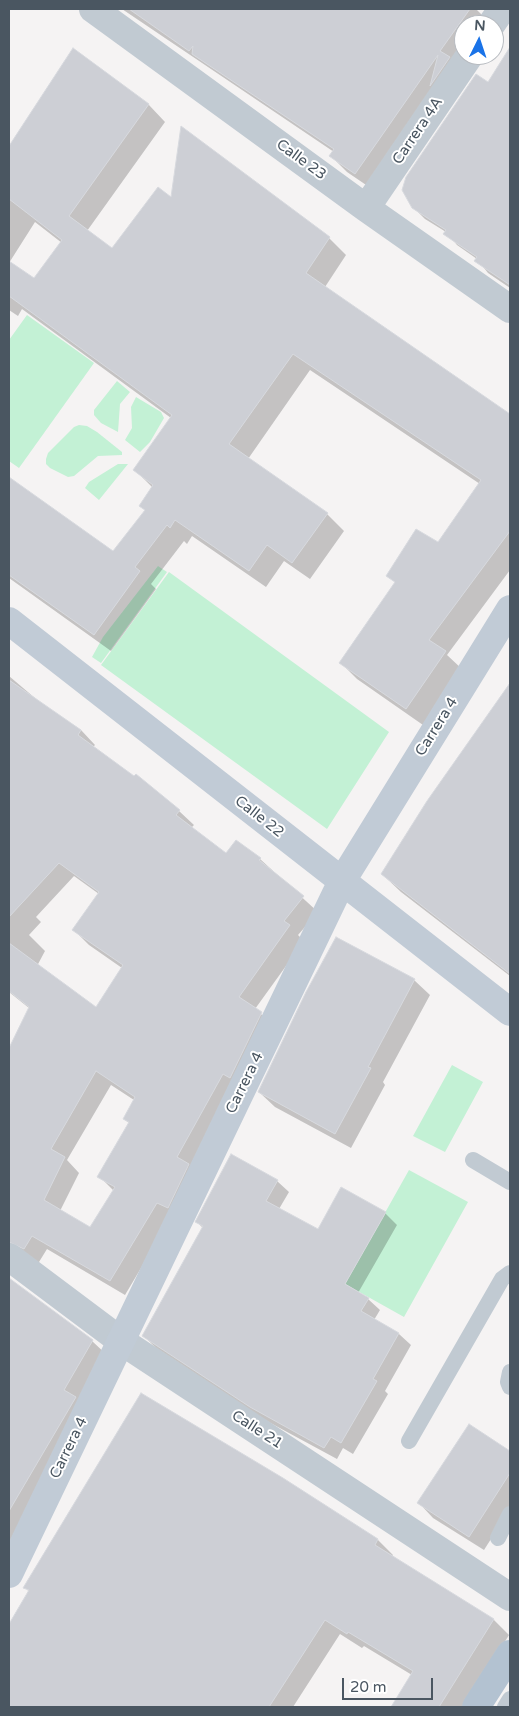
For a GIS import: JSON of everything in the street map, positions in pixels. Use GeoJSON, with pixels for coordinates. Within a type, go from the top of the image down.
{"type":"FeatureCollection","features":[{"type":"Feature","properties":{"kind":"main road"},"geometry":{"type":"LineString","coordinates":[[476,1707],[510,1654]]}},
{"type":"Feature","properties":{"kind":"street","name":"Calle 23"},"geometry":{"type":"LineString","coordinates":[[93,9],[366,208],[510,309]]}},
{"type":"Feature","properties":{"kind":"street","name":"Carrera 4A"},"geometry":{"type":"LineString","coordinates":[[366,208],[463,65]]}},
{"type":"Feature","properties":{"kind":"street","name":"Carrera 4"},"geometry":{"type":"LineString","coordinates":[[9,1574],[342,881],[510,608]]}},
{"type":"Feature","properties":{"kind":"street","name":"Calle 22"},"geometry":{"type":"LineString","coordinates":[[9,621],[510,1012]]}},
{"type":"Feature","properties":{"kind":"street","name":"Calle 21"},"geometry":{"type":"LineString","coordinates":[[9,1257],[121,1341],[510,1597]]}},
{"type":"Feature","properties":{"kind":"lane"},"geometry":{"type":"LineString","coordinates":[[473,1160],[510,1182]]}},
{"type":"Feature","properties":{"kind":"lane"},"geometry":{"type":"LineString","coordinates":[[409,1441],[502,1279],[510,1273]]}},
{"type":"Feature","properties":{"kind":"lane"},"geometry":{"type":"LineString","coordinates":[[510,1372],[508,1382],[510,1387]]}},
{"type":"Feature","properties":{"kind":"lane"},"geometry":{"type":"LineString","coordinates":[[498,1538],[510,1514]]}},
{"type":"Feature","properties":{"kind":"lane"},"geometry":{"type":"LineString","coordinates":[[505,1707],[510,1699]]}},
{"type":"Feature","properties":{"kind":"green space"},"geometry":{"type":"Polygon","coordinates":[[[27,315],[94,363],[19,468],[9,461],[9,340],[27,315]]]}},
{"type":"Feature","properties":{"kind":"green space"},"geometry":{"type":"Polygon","coordinates":[[[117,381],[130,392],[120,404],[118,432],[101,423],[94,415],[94,410],[117,381]]]}},
{"type":"Feature","properties":{"kind":"green space"},"geometry":{"type":"Polygon","coordinates":[[[136,397],[161,412],[164,418],[150,442],[140,452],[125,440],[132,428],[131,407],[136,397]]]}},
{"type":"Feature","properties":{"kind":"green space"},"geometry":{"type":"Polygon","coordinates":[[[79,425],[87,426],[97,432],[122,452],[122,455],[98,456],[74,476],[68,477],[50,468],[46,464],[46,459],[48,453],[74,427],[79,425]]]}},
{"type":"Feature","properties":{"kind":"green space"},"geometry":{"type":"Polygon","coordinates":[[[118,464],[128,464],[99,500],[85,488],[89,482],[118,464]]]}},
{"type":"Feature","properties":{"kind":"green space"},"geometry":{"type":"Polygon","coordinates":[[[158,566],[167,572],[101,663],[92,657],[103,637],[158,566]]]}},
{"type":"Feature","properties":{"kind":"green space"},"geometry":{"type":"Polygon","coordinates":[[[169,572],[389,732],[327,829],[101,665],[169,572]]]}},
{"type":"Feature","properties":{"kind":"green space"},"geometry":{"type":"Polygon","coordinates":[[[452,1065],[483,1082],[445,1152],[413,1136],[452,1065]]]}},
{"type":"Feature","properties":{"kind":"green space"},"geometry":{"type":"Polygon","coordinates":[[[409,1170],[468,1202],[404,1317],[345,1284],[409,1170]]]}},
{"type":"Feature","properties":{"kind":"building"},"geometry":{"type":"Polygon","coordinates":[[[129,9],[470,9],[466,15],[454,15],[454,31],[440,51],[450,57],[430,86],[438,55],[355,174],[329,156],[334,149],[192,54],[193,46],[189,51],[129,9]]]}},
{"type":"Feature","properties":{"kind":"building"},"geometry":{"type":"Polygon","coordinates":[[[510,47],[510,285],[474,261],[477,257],[443,234],[446,230],[412,208],[402,190],[406,177],[476,74],[488,82],[499,65],[504,65],[504,57],[510,47]]]}},
{"type":"Feature","properties":{"kind":"building"},"geometry":{"type":"Polygon","coordinates":[[[73,48],[149,104],[69,216],[112,248],[158,187],[171,197],[181,126],[330,237],[306,273],[510,414],[510,531],[429,640],[446,651],[406,709],[339,663],[395,582],[386,576],[416,529],[438,542],[481,480],[293,354],[229,444],[328,513],[292,563],[267,545],[249,571],[175,520],[170,528],[167,525],[135,567],[140,571],[94,635],[9,575],[9,477],[113,551],[145,510],[139,506],[153,485],[133,470],[172,415],[9,296],[9,261],[34,278],[62,240],[9,199],[9,146],[73,48]]]}},
{"type":"Feature","properties":{"kind":"building"},"geometry":{"type":"Polygon","coordinates":[[[9,680],[81,730],[78,735],[134,776],[136,774],[180,810],[176,815],[226,853],[236,840],[261,858],[259,860],[304,896],[284,921],[290,925],[239,997],[262,1012],[230,1078],[223,1074],[177,1157],[189,1164],[168,1208],[157,1203],[110,1281],[32,1236],[24,1249],[9,1242],[9,1048],[29,1007],[9,991],[9,943],[96,1007],[123,965],[72,930],[99,892],[59,863],[9,917],[9,680]],[[96,1071],[51,1149],[65,1157],[44,1200],[90,1227],[115,1187],[97,1177],[129,1122],[123,1119],[135,1097],[96,1071]]]}},
{"type":"Feature","properties":{"kind":"building"},"geometry":{"type":"Polygon","coordinates":[[[510,683],[510,974],[381,874],[427,801],[510,683]]]}},
{"type":"Feature","properties":{"kind":"building"},"geometry":{"type":"Polygon","coordinates":[[[336,937],[415,979],[368,1067],[371,1068],[335,1134],[258,1092],[306,992],[336,937]]]}},
{"type":"Feature","properties":{"kind":"building"},"geometry":{"type":"Polygon","coordinates":[[[231,1154],[278,1180],[266,1201],[318,1229],[341,1187],[386,1212],[345,1284],[369,1298],[361,1311],[399,1333],[373,1379],[377,1381],[341,1443],[331,1437],[324,1448],[250,1407],[142,1336],[203,1226],[195,1222],[231,1154]]]}},
{"type":"Feature","properties":{"kind":"building"},"geometry":{"type":"Polygon","coordinates":[[[9,1278],[93,1340],[64,1390],[76,1397],[9,1511],[9,1278]]]}},
{"type":"Feature","properties":{"kind":"building"},"geometry":{"type":"Polygon","coordinates":[[[141,1393],[283,1478],[378,1539],[375,1545],[494,1619],[439,1707],[391,1707],[413,1671],[325,1620],[269,1707],[9,1707],[9,1624],[29,1590],[23,1588],[141,1393]]]}},
{"type":"Feature","properties":{"kind":"building"},"geometry":{"type":"Polygon","coordinates":[[[469,1424],[510,1451],[510,1473],[469,1537],[417,1503],[469,1424]]]}}]}
